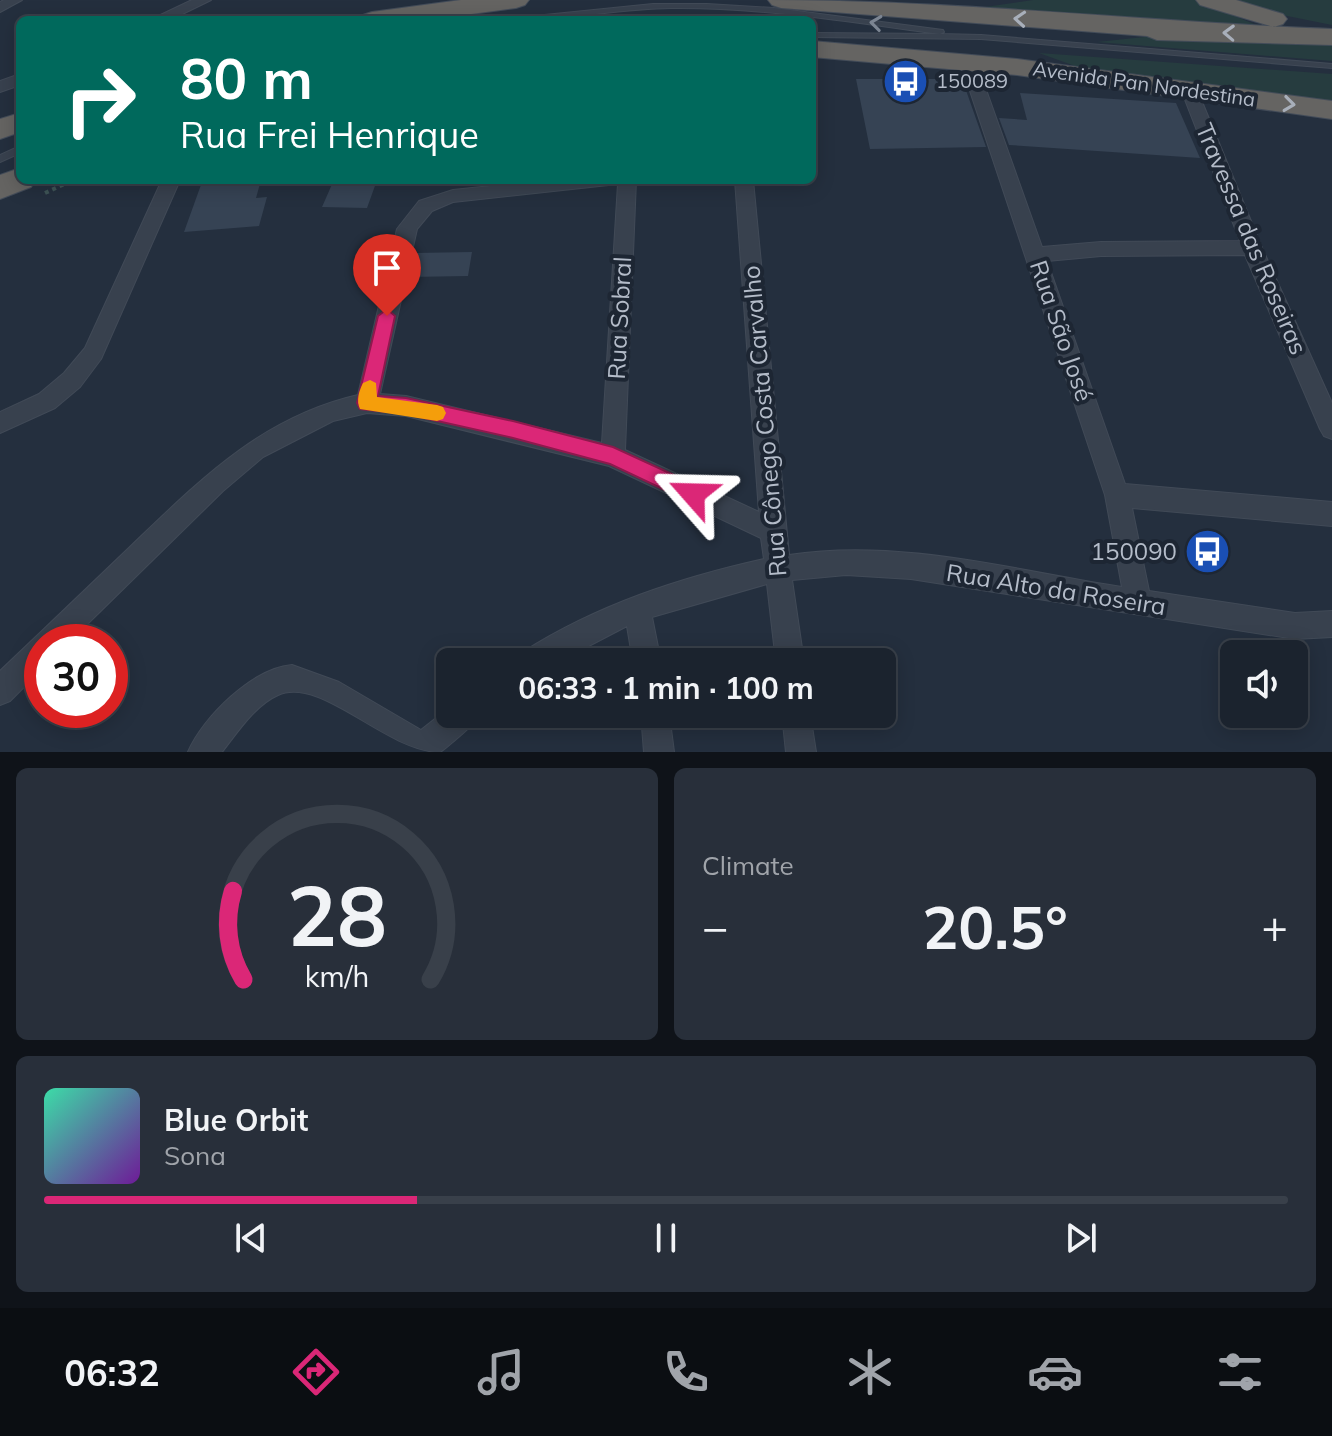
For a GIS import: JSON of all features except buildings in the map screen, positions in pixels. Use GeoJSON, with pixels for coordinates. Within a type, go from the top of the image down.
{"type":"FeatureCollection","features":[{"type":"Feature","properties":{"kind":"highway"},"geometry":{"type":"LineString","coordinates":[[399,16],[516,0]]}},
{"type":"Feature","properties":{"kind":"highway"},"geometry":{"type":"LineString","coordinates":[[781,0],[952,6],[1182,31],[1332,37]]}},
{"type":"Feature","properties":{"kind":"highway"},"geometry":{"type":"LineString","coordinates":[[952,6],[999,0]]}},
{"type":"Feature","properties":{"kind":"highway"},"geometry":{"type":"LineString","coordinates":[[1209,0],[1275,20],[1332,31]]}},
{"type":"Feature","properties":{"kind":"highway"},"geometry":{"type":"LineString","coordinates":[[1043,42],[1182,31]]}},
{"type":"Feature","properties":{"kind":"highway"},"geometry":{"type":"LineString","coordinates":[[906,38],[1065,73]]}},
{"type":"Feature","properties":{"kind":"highway","name":"Avenida Pan Nordestina"},"geometry":{"type":"LineString","coordinates":[[816,49],[976,50],[1065,73],[1332,110]]}},
{"type":"Feature","properties":{"kind":"street"},"geometry":{"type":"LineString","coordinates":[[0,8],[15,0]]}},
{"type":"Feature","properties":{"kind":"street"},"geometry":{"type":"LineString","coordinates":[[166,16],[204,0]]}},
{"type":"Feature","properties":{"kind":"street","name":"Rua São José"},"geometry":{"type":"LineString","coordinates":[[976,50],[971,70],[1117,495],[1138,603]]}},
{"type":"Feature","properties":{"kind":"street","name":"Travessa das Roseiras"},"geometry":{"type":"LineString","coordinates":[[1190,92],[1252,248],[1332,429]]}},
{"type":"Feature","properties":{"kind":"street"},"geometry":{"type":"LineString","coordinates":[[0,423],[47,401],[72,380],[93,353],[169,184]]}},
{"type":"Feature","properties":{"kind":"street"},"geometry":{"type":"LineString","coordinates":[[367,403],[407,229],[418,210],[431,201],[453,196],[572,184]]}},
{"type":"Feature","properties":{"kind":"street","name":"Rua Sobral"},"geometry":{"type":"LineString","coordinates":[[613,456],[627,184]]}},
{"type":"Feature","properties":{"kind":"street","name":"Rua Cônego Costa Carvalho"},"geometry":{"type":"LineString","coordinates":[[744,184],[773,531],[788,648]]}},
{"type":"Feature","properties":{"kind":"street"},"geometry":{"type":"LineString","coordinates":[[1036,255],[1101,249],[1252,248]]}},
{"type":"Feature","properties":{"kind":"street"},"geometry":{"type":"LineString","coordinates":[[69,624],[214,483],[255,450],[328,412],[367,403],[406,406],[613,456],[773,531]]}},
{"type":"Feature","properties":{"kind":"street"},"geometry":{"type":"LineString","coordinates":[[1117,495],[1332,514]]}},
{"type":"Feature","properties":{"kind":"street","name":"Rua Alto da Roseira"},"geometry":{"type":"LineString","coordinates":[[552,648],[637,610],[694,589],[779,567],[848,562],[938,571],[1295,626],[1332,624]]}},
{"type":"Feature","properties":{"kind":"street"},"geometry":{"type":"LineString","coordinates":[[637,610],[644,648]]}},
{"type":"Feature","properties":{"kind":"street"},"geometry":{"type":"LineString","coordinates":[[0,691],[24,668]]}},
{"type":"Feature","properties":{"kind":"street"},"geometry":{"type":"LineString","coordinates":[[203,752],[244,704],[278,680],[302,681],[338,697],[418,749],[446,728]]}},
{"type":"Feature","properties":{"kind":"street"},"geometry":{"type":"LineString","coordinates":[[656,728],[659,752]]}},
{"type":"Feature","properties":{"kind":"street"},"geometry":{"type":"LineString","coordinates":[[798,728],[801,752]]}},
{"type":"Feature","properties":{"kind":"lane"},"geometry":{"type":"LineString","coordinates":[[557,16],[627,7],[694,6],[821,15],[976,50]]}},
{"type":"Feature","properties":{"kind":"lane"},"geometry":{"type":"LineString","coordinates":[[816,35],[906,38],[976,50],[1043,42],[1332,66]]}},
{"type":"Feature","properties":{"kind":"green space"},"geometry":{"type":"Polygon","coordinates":[[[1033,0],[1196,0],[1266,29],[971,9],[1033,0]]]}},
{"type":"Feature","properties":{"kind":"green space"},"geometry":{"type":"Polygon","coordinates":[[[1231,0],[1332,0],[1332,25],[1262,11],[1231,0]]]}},
{"type":"Feature","properties":{"kind":"green space"},"geometry":{"type":"Polygon","coordinates":[[[1182,33],[1332,44],[1332,61],[1097,42],[1182,33]]]}},
{"type":"Feature","properties":{"kind":"green space"},"geometry":{"type":"Polygon","coordinates":[[[1039,53],[1332,74],[1332,103],[1086,70],[1039,53]]]}},
{"type":"Feature","properties":{"kind":"slow traffic"},"geometry":{"type":"LineString","coordinates":[[370,388],[367,403],[406,406],[437,413]]}},
{"type":"Feature","properties":{"kind":"place","name":"150089"},"geometry":{"type":"Point","coordinates":[905,81]}},
{"type":"Feature","properties":{"kind":"place","name":"150090"},"geometry":{"type":"Point","coordinates":[1208,552]}},
{"type":"Feature","properties":{"kind":"route"},"geometry":{"type":"LineString","coordinates":[[387,316],[367,403],[406,406],[613,456],[693,494]]}}]}
